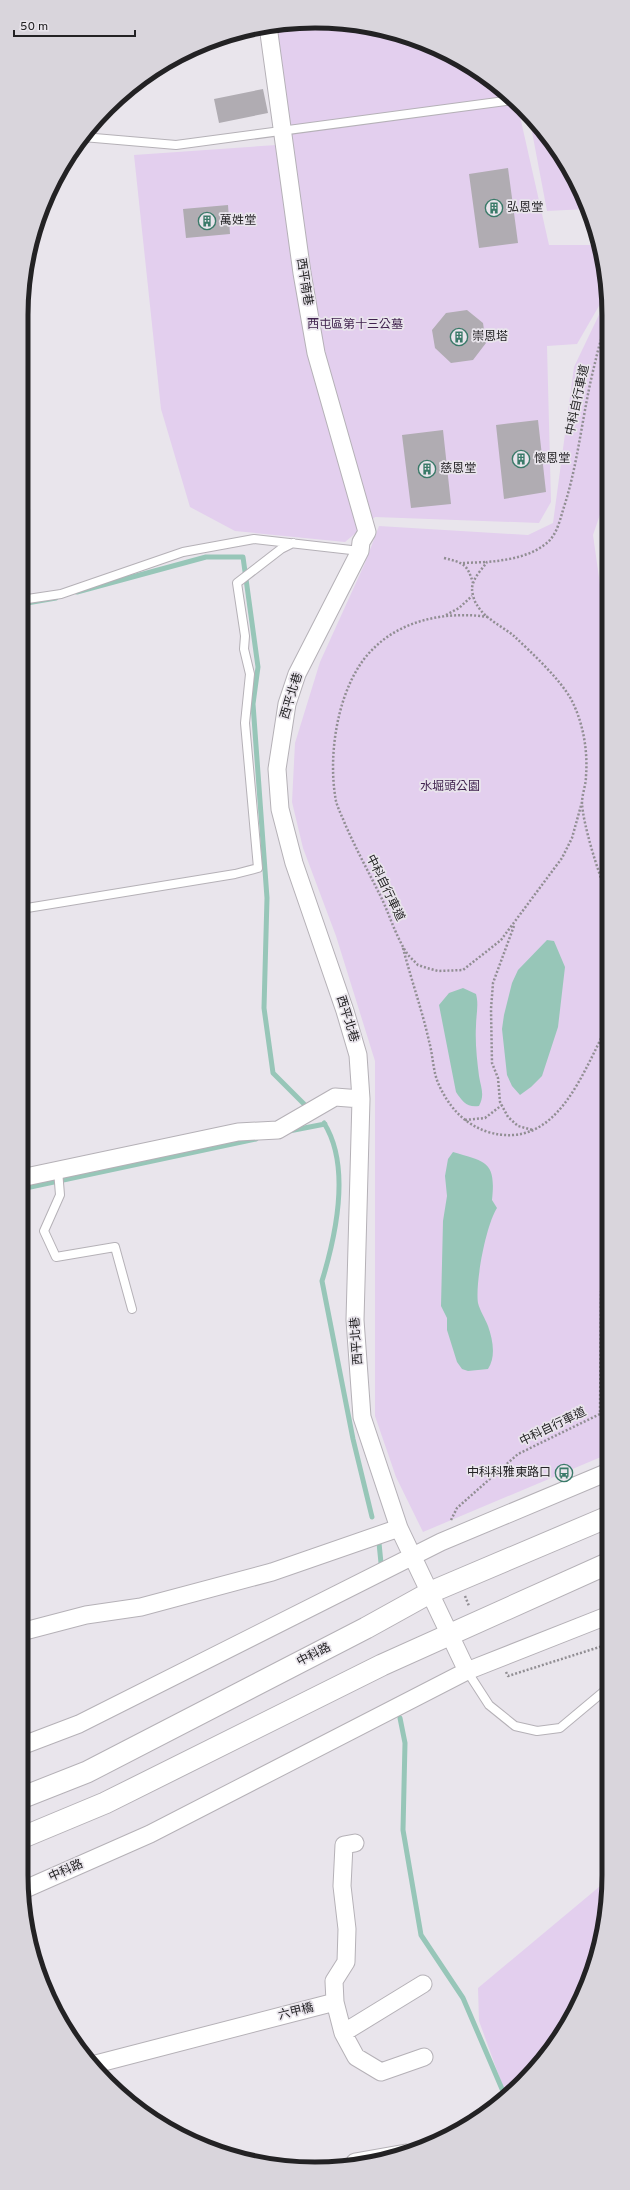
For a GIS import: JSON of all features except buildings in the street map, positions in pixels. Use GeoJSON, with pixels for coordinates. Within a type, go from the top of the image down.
{"type":"FeatureCollection","features":[{"type":"Feature","properties":{"kind":"street","name":"西平南巷"},"geometry":{"type":"LineString","coordinates":[[269,32],[284,130],[302,273],[316,353],[367,532]]}},
{"type":"Feature","properties":{"kind":"street","name":"西平北巷"},"geometry":{"type":"LineString","coordinates":[[367,532],[361,542],[360,551],[297,674],[287,704],[277,769],[280,809],[294,863],[346,1011],[358,1055],[361,1099],[355,1320],[362,1417],[399,1528],[412,1557],[431,1592],[467,1671]]}},
{"type":"Feature","properties":{"kind":"street"},"geometry":{"type":"LineString","coordinates":[[28,1176],[238,1132],[278,1130],[335,1097],[361,1099]]}},
{"type":"Feature","properties":{"kind":"street"},"geometry":{"type":"LineString","coordinates":[[28,1743],[79,1724],[441,1542],[602,1475]]}},
{"type":"Feature","properties":{"kind":"street","name":"中科路"},"geometry":{"type":"LineString","coordinates":[[28,1795],[87,1772],[366,1628],[431,1592],[602,1520]]}},
{"type":"Feature","properties":{"kind":"street"},"geometry":{"type":"LineString","coordinates":[[28,1630],[86,1615],[141,1607],[264,1574],[331,1553],[399,1528]]}},
{"type":"Feature","properties":{"kind":"street"},"geometry":{"type":"LineString","coordinates":[[28,1835],[105,1803],[382,1665],[476,1621],[602,1567]]}},
{"type":"Feature","properties":{"kind":"street","name":"中科路"},"geometry":{"type":"LineString","coordinates":[[29,1887],[150,1834],[467,1671],[602,1618]]}},
{"type":"Feature","properties":{"kind":"street"},"geometry":{"type":"LineString","coordinates":[[355,1843],[344,1845],[342,1886],[347,1929],[346,1962],[334,1981],[334,2002],[343,2033],[356,2057],[381,2072],[424,2057]]}},
{"type":"Feature","properties":{"kind":"street"},"geometry":{"type":"LineString","coordinates":[[343,2033],[423,1984]]}},
{"type":"Feature","properties":{"kind":"street","name":"六甲橋"},"geometry":{"type":"LineString","coordinates":[[98,2063],[334,2002]]}},
{"type":"Feature","properties":{"kind":"lane"},"geometry":{"type":"LineString","coordinates":[[89,138],[176,145],[506,101]]}},
{"type":"Feature","properties":{"kind":"lane"},"geometry":{"type":"LineString","coordinates":[[28,599],[61,594],[183,552],[254,540],[360,551]]}},
{"type":"Feature","properties":{"kind":"lane"},"geometry":{"type":"LineString","coordinates":[[28,908],[235,874],[258,868],[245,723],[250,674],[244,649],[245,636],[237,583],[281,549],[293,543]]}},
{"type":"Feature","properties":{"kind":"lane"},"geometry":{"type":"LineString","coordinates":[[58,1170],[60,1196],[44,1231],[56,1257],[115,1247],[132,1309]]}},
{"type":"Feature","properties":{"kind":"lane"},"geometry":{"type":"LineString","coordinates":[[467,1671],[489,1705],[515,1726],[537,1731],[560,1728],[602,1693]]}},
{"type":"Feature","properties":{"kind":"path","name":"中科自行車道"},"geometry":{"type":"LineString","coordinates":[[444,558],[463,563],[512,560],[529,553],[550,540],[558,525],[570,488],[585,404],[602,334]]}},
{"type":"Feature","properties":{"kind":"path"},"geometry":{"type":"LineString","coordinates":[[473,584],[487,562]]}},
{"type":"Feature","properties":{"kind":"path"},"geometry":{"type":"LineString","coordinates":[[463,563],[468,568],[473,584],[473,595]]}},
{"type":"Feature","properties":{"kind":"path","name":"中科自行車道"},"geometry":{"type":"LineString","coordinates":[[473,595],[476,604],[488,617],[514,636],[550,674],[570,698],[578,713],[583,732],[586,754],[586,776],[582,802],[572,838],[562,858],[516,921],[501,940],[463,970],[438,971],[418,964],[402,946],[381,898],[358,853],[337,802],[332,770],[334,748],[341,708],[363,660],[375,647],[403,627],[443,616],[459,608],[473,595]]}},
{"type":"Feature","properties":{"kind":"path","name":"中科自行車道"},"geometry":{"type":"LineString","coordinates":[[443,616],[475,615],[488,617]]}},
{"type":"Feature","properties":{"kind":"path","name":"中科自行車道"},"geometry":{"type":"LineString","coordinates":[[582,802],[602,881]]}},
{"type":"Feature","properties":{"kind":"path"},"geometry":{"type":"LineString","coordinates":[[516,921],[493,982],[491,1009],[492,1063],[498,1078],[502,1105],[508,1117],[518,1126],[534,1130]]}},
{"type":"Feature","properties":{"kind":"path"},"geometry":{"type":"LineString","coordinates":[[402,946],[426,1025],[438,1084],[454,1112],[464,1120],[483,1130],[500,1135],[514,1136],[534,1130],[554,1117],[567,1101],[602,1036]]}},
{"type":"Feature","properties":{"kind":"path"},"geometry":{"type":"LineString","coordinates":[[464,1120],[485,1118],[502,1105]]}},
{"type":"Feature","properties":{"kind":"path","name":"中科自行車道"},"geometry":{"type":"LineString","coordinates":[[441,1542],[457,1508],[518,1454],[600,1414],[602,1287]]}},
{"type":"Feature","properties":{"kind":"path"},"geometry":{"type":"LineString","coordinates":[[508,1676],[602,1646]]}},
{"type":"Feature","properties":{"kind":"green space","name":"西屯區第十三公墓"},"geometry":{"type":"Polygon","coordinates":[[[315,28],[352,30],[407,43],[442,58],[474,76],[490,87],[519,113],[549,245],[593,245],[600,278],[601,302],[577,344],[547,346],[551,502],[539,523],[375,517],[345,542],[235,531],[190,507],[161,409],[134,155],[291,144],[277,30],[278,30],[315,28]]]}},
{"type":"Feature","properties":{"kind":"green space"},"geometry":{"type":"Polygon","coordinates":[[[531,126],[543,140],[564,172],[582,209],[547,211],[531,126]]]}},
{"type":"Feature","properties":{"kind":"green space","name":"水堀頭公園"},"geometry":{"type":"Polygon","coordinates":[[[602,309],[602,509],[593,535],[602,599],[602,1457],[423,1532],[396,1477],[375,1416],[375,1061],[336,936],[303,848],[292,802],[295,743],[320,662],[365,563],[379,526],[528,535],[553,523],[574,367],[602,309]]]}},
{"type":"Feature","properties":{"kind":"green space"},"geometry":{"type":"Polygon","coordinates":[[[599,1887],[601,1887],[600,1912],[592,1949],[580,1985],[564,2018],[543,2050],[504,2091],[479,2021],[478,1988],[599,1887]]]}},
{"type":"Feature","properties":{"kind":"shaded area"},"geometry":{"type":"Polygon","coordinates":[[[547,940],[554,941],[565,967],[558,1027],[542,1076],[520,1095],[512,1086],[507,1075],[502,1029],[504,1015],[512,983],[518,970],[547,940]]]}},
{"type":"Feature","properties":{"kind":"shaded area"},"geometry":{"type":"Polygon","coordinates":[[[463,988],[476,994],[477,998],[476,1045],[482,1095],[479,1106],[468,1105],[456,1092],[439,1005],[449,993],[463,988]]]}},
{"type":"Feature","properties":{"kind":"shaded area"},"geometry":{"type":"Polygon","coordinates":[[[453,1152],[474,1158],[487,1166],[492,1178],[492,1200],[497,1208],[485,1240],[478,1282],[478,1303],[488,1326],[493,1348],[491,1364],[488,1369],[468,1371],[462,1369],[457,1362],[447,1330],[447,1318],[441,1306],[443,1221],[447,1196],[445,1176],[448,1159],[453,1152]]]}},
{"type":"Feature","properties":{"kind":"waterway"},"geometry":{"type":"LineString","coordinates":[[77,592],[206,557],[243,557],[258,667],[253,704],[267,898],[264,1008],[273,1073],[304,1104]]}},
{"type":"Feature","properties":{"kind":"waterway"},"geometry":{"type":"LineString","coordinates":[[28,603],[56,598]]}},
{"type":"Feature","properties":{"kind":"waterway"},"geometry":{"type":"LineString","coordinates":[[324,1123],[332,1140],[337,1159],[339,1180],[336,1222],[322,1281],[353,1439],[372,1517]]}},
{"type":"Feature","properties":{"kind":"waterway"},"geometry":{"type":"LineString","coordinates":[[289,1131],[325,1124]]}},
{"type":"Feature","properties":{"kind":"waterway"},"geometry":{"type":"LineString","coordinates":[[28,1188],[256,1139]]}},
{"type":"Feature","properties":{"kind":"waterway"},"geometry":{"type":"LineString","coordinates":[[379,1543],[381,1563]]}},
{"type":"Feature","properties":{"kind":"waterway"},"geometry":{"type":"LineString","coordinates":[[400,1718],[405,1743],[403,1830],[421,1935],[463,1998],[503,2092]]}},
{"type":"Feature","properties":{"kind":"place","name":"弘恩堂"},"geometry":{"type":"Point","coordinates":[494,208]}},
{"type":"Feature","properties":{"kind":"place","name":"萬姓堂"},"geometry":{"type":"Point","coordinates":[207,221]}},
{"type":"Feature","properties":{"kind":"place","name":"崇恩塔"},"geometry":{"type":"Point","coordinates":[459,337]}},
{"type":"Feature","properties":{"kind":"place","name":"懷恩堂"},"geometry":{"type":"Point","coordinates":[521,459]}},
{"type":"Feature","properties":{"kind":"place","name":"慈恩堂"},"geometry":{"type":"Point","coordinates":[427,469]}},
{"type":"Feature","properties":{"kind":"place","name":"中科科雅東路口"},"geometry":{"type":"Point","coordinates":[564,1473]}}]}
